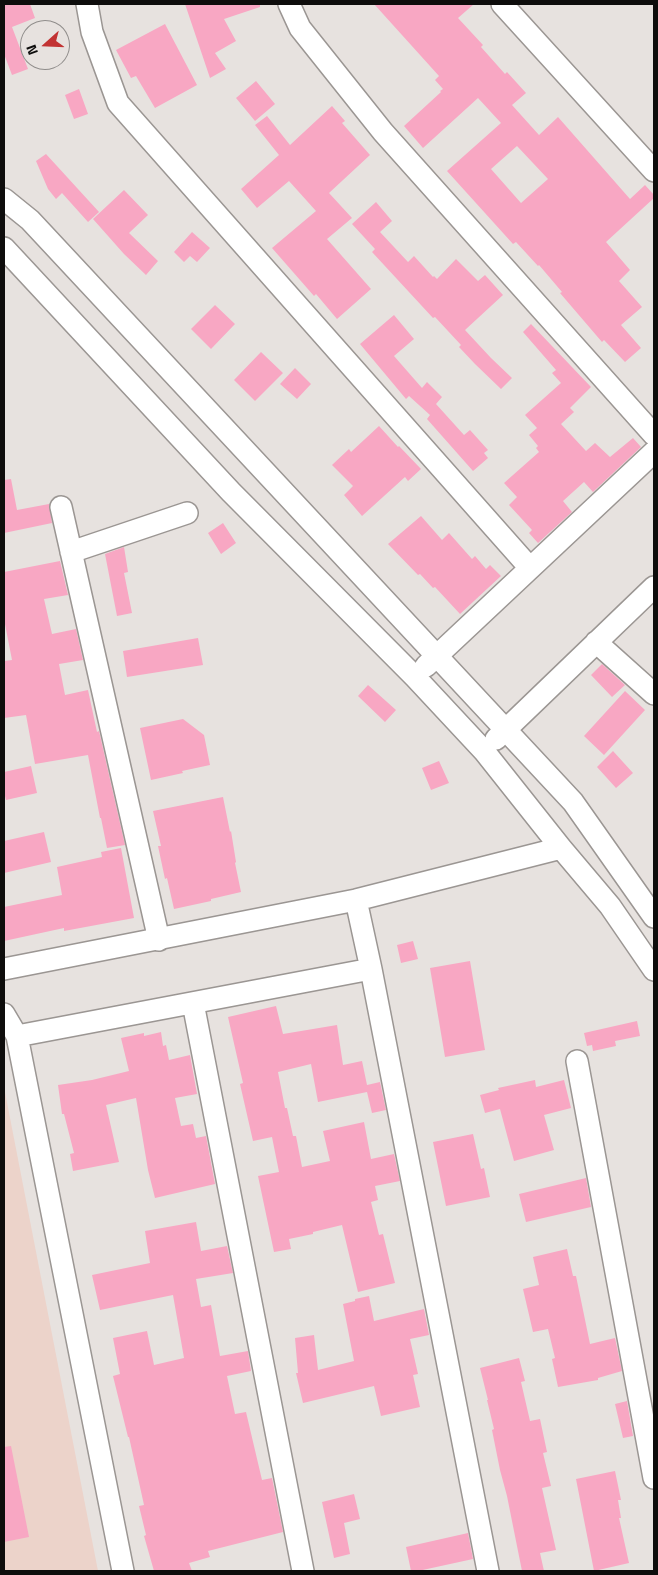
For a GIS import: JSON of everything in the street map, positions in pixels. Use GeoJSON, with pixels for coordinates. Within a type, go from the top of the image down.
{"type":"FeatureCollection","features":[{"type":"Feature","properties":{"kind":"street"},"geometry":{"type":"LineString","coordinates":[[87,4],[92,32],[118,103],[530,568]]}},
{"type":"Feature","properties":{"kind":"street"},"geometry":{"type":"LineString","coordinates":[[289,4],[300,28],[383,132],[654,435]]}},
{"type":"Feature","properties":{"kind":"street"},"geometry":{"type":"LineString","coordinates":[[502,4],[654,171]]}},
{"type":"Feature","properties":{"kind":"street"},"geometry":{"type":"LineString","coordinates":[[4,200],[30,220],[573,802],[654,917]]}},
{"type":"Feature","properties":{"kind":"street"},"geometry":{"type":"LineString","coordinates":[[4,248],[231,492],[415,677],[484,751],[610,906],[654,970]]}},
{"type":"Feature","properties":{"kind":"street"},"geometry":{"type":"LineString","coordinates":[[415,677],[654,452]]}},
{"type":"Feature","properties":{"kind":"street"},"geometry":{"type":"LineString","coordinates":[[61,506],[159,940]]}},
{"type":"Feature","properties":{"kind":"street"},"geometry":{"type":"LineString","coordinates":[[71,552],[188,513]]}},
{"type":"Feature","properties":{"kind":"street"},"geometry":{"type":"LineString","coordinates":[[484,751],[654,587]]}},
{"type":"Feature","properties":{"kind":"street"},"geometry":{"type":"LineString","coordinates":[[596,642],[654,694]]}},
{"type":"Feature","properties":{"kind":"street"},"geometry":{"type":"LineString","coordinates":[[4,969],[356,900],[561,848]]}},
{"type":"Feature","properties":{"kind":"street"},"geometry":{"type":"LineString","coordinates":[[356,900],[488,1571]]}},
{"type":"Feature","properties":{"kind":"street"},"geometry":{"type":"LineString","coordinates":[[17,1036],[371,969]]}},
{"type":"Feature","properties":{"kind":"street"},"geometry":{"type":"LineString","coordinates":[[192,1003],[303,1571]]}},
{"type":"Feature","properties":{"kind":"street"},"geometry":{"type":"LineString","coordinates":[[4,1014],[17,1036],[123,1571]]}},
{"type":"Feature","properties":{"kind":"street"},"geometry":{"type":"LineString","coordinates":[[577,1061],[654,1478]]}},
{"type":"Feature","properties":{"kind":"shaded area"},"geometry":{"type":"Polygon","coordinates":[[[4,1087],[98,1571],[4,1571],[4,1087]]]}},
{"type":"Feature","properties":{"kind":"building"},"geometry":{"type":"Polygon","coordinates":[[[4,4],[30,4],[35,18],[20,20],[20,24],[12,27],[20,48],[20,70],[25,70],[12,75],[4,54],[4,4]]]}},
{"type":"Feature","properties":{"kind":"building"},"geometry":{"type":"Polygon","coordinates":[[[185,4],[260,4],[260,7],[224,19],[236,41],[215,53],[226,69],[210,78],[185,4]]]}},
{"type":"Feature","properties":{"kind":"building"},"geometry":{"type":"Polygon","coordinates":[[[374,4],[474,4],[458,18],[483,45],[481,47],[505,74],[507,72],[526,93],[512,105],[539,135],[558,117],[630,199],[645,185],[654,195],[654,198],[606,242],[630,270],[619,281],[642,307],[621,325],[641,348],[625,362],[604,340],[602,342],[539,265],[516,242],[513,244],[447,171],[501,123],[478,98],[423,148],[404,126],[441,92],[443,89],[435,80],[439,76],[374,4]],[[517,146],[491,169],[521,203],[548,179],[517,146]]]}},
{"type":"Feature","properties":{"kind":"building"},"geometry":{"type":"Polygon","coordinates":[[[165,24],[197,85],[155,108],[136,76],[131,78],[116,50],[165,24]]]}},
{"type":"Feature","properties":{"kind":"building"},"geometry":{"type":"Polygon","coordinates":[[[256,81],[275,104],[255,121],[236,98],[256,81]]]}},
{"type":"Feature","properties":{"kind":"building"},"geometry":{"type":"Polygon","coordinates":[[[79,89],[88,114],[74,119],[65,95],[79,89]]]}},
{"type":"Feature","properties":{"kind":"building"},"geometry":{"type":"Polygon","coordinates":[[[332,106],[345,121],[342,123],[370,155],[329,193],[352,218],[327,239],[371,289],[337,319],[272,248],[316,211],[289,181],[257,208],[241,189],[279,155],[255,125],[267,116],[290,145],[332,106]]]}},
{"type":"Feature","properties":{"kind":"building"},"geometry":{"type":"Polygon","coordinates":[[[46,154],[99,212],[88,222],[62,193],[56,199],[48,189],[36,161],[46,154]]]}},
{"type":"Feature","properties":{"kind":"building"},"geometry":{"type":"Polygon","coordinates":[[[124,190],[148,215],[129,233],[158,261],[146,275],[124,254],[93,219],[124,190]]]}},
{"type":"Feature","properties":{"kind":"building"},"geometry":{"type":"Polygon","coordinates":[[[376,202],[392,221],[380,232],[408,262],[414,256],[437,279],[456,259],[478,281],[485,275],[503,295],[465,330],[512,378],[501,389],[475,364],[459,347],[461,345],[435,317],[433,318],[372,252],[375,249],[352,224],[376,202]]]}},
{"type":"Feature","properties":{"kind":"building"},"geometry":{"type":"Polygon","coordinates":[[[192,232],[210,248],[197,262],[190,256],[184,262],[174,252],[192,232]]]}},
{"type":"Feature","properties":{"kind":"building"},"geometry":{"type":"Polygon","coordinates":[[[215,305],[235,324],[211,349],[191,329],[215,305]]]}},
{"type":"Feature","properties":{"kind":"building"},"geometry":{"type":"Polygon","coordinates":[[[394,315],[414,339],[394,356],[422,388],[427,382],[442,397],[436,404],[464,435],[470,430],[488,450],[484,453],[488,458],[473,471],[427,419],[430,415],[409,396],[406,399],[360,344],[394,315]]]}},
{"type":"Feature","properties":{"kind":"building"},"geometry":{"type":"Polygon","coordinates":[[[531,324],[591,387],[570,408],[574,412],[561,424],[586,451],[595,443],[610,457],[633,438],[641,447],[593,492],[584,482],[563,501],[572,512],[538,543],[529,533],[532,530],[509,505],[517,497],[504,483],[539,452],[536,448],[538,446],[529,435],[537,428],[525,415],[561,383],[552,373],[556,370],[523,332],[531,324]]]}},
{"type":"Feature","properties":{"kind":"building"},"geometry":{"type":"Polygon","coordinates":[[[261,352],[283,373],[255,401],[234,380],[261,352]]]}},
{"type":"Feature","properties":{"kind":"building"},"geometry":{"type":"Polygon","coordinates":[[[295,368],[311,384],[297,399],[280,384],[295,368]]]}},
{"type":"Feature","properties":{"kind":"building"},"geometry":{"type":"Polygon","coordinates":[[[379,426],[421,469],[408,481],[405,477],[362,516],[344,495],[353,486],[332,465],[349,449],[351,452],[379,426]]]}},
{"type":"Feature","properties":{"kind":"building"},"geometry":{"type":"Polygon","coordinates":[[[11,479],[17,510],[49,504],[52,523],[4,533],[4,480],[11,479]]]}},
{"type":"Feature","properties":{"kind":"building"},"geometry":{"type":"Polygon","coordinates":[[[421,516],[442,540],[449,533],[472,559],[475,556],[486,569],[490,565],[501,576],[460,614],[435,587],[433,588],[420,574],[418,575],[388,544],[421,516]]]}},
{"type":"Feature","properties":{"kind":"building"},"geometry":{"type":"Polygon","coordinates":[[[223,523],[236,543],[221,554],[208,533],[223,523]]]}},
{"type":"Feature","properties":{"kind":"building"},"geometry":{"type":"Polygon","coordinates":[[[124,547],[128,572],[124,573],[132,613],[117,616],[105,554],[124,547]]]}},
{"type":"Feature","properties":{"kind":"building"},"geometry":{"type":"Polygon","coordinates":[[[60,561],[68,595],[44,599],[52,634],[76,629],[83,660],[59,664],[65,695],[88,690],[125,845],[107,848],[88,755],[35,764],[26,715],[4,718],[4,661],[12,660],[4,619],[4,572],[60,561]]]}},
{"type":"Feature","properties":{"kind":"building"},"geometry":{"type":"Polygon","coordinates":[[[198,638],[203,665],[127,677],[123,651],[198,638]]]}},
{"type":"Feature","properties":{"kind":"building"},"geometry":{"type":"Polygon","coordinates":[[[602,664],[625,685],[612,697],[591,675],[602,664]]]}},
{"type":"Feature","properties":{"kind":"building"},"geometry":{"type":"Polygon","coordinates":[[[368,685],[396,710],[385,722],[358,696],[368,685]]]}},
{"type":"Feature","properties":{"kind":"building"},"geometry":{"type":"Polygon","coordinates":[[[625,691],[645,710],[604,755],[584,736],[625,691]]]}},
{"type":"Feature","properties":{"kind":"building"},"geometry":{"type":"Polygon","coordinates":[[[183,719],[204,735],[210,765],[151,780],[140,728],[183,719]]]}},
{"type":"Feature","properties":{"kind":"building"},"geometry":{"type":"Polygon","coordinates":[[[613,751],[633,773],[616,788],[597,767],[613,751]]]}},
{"type":"Feature","properties":{"kind":"building"},"geometry":{"type":"Polygon","coordinates":[[[439,761],[449,783],[431,790],[422,768],[439,761]]]}},
{"type":"Feature","properties":{"kind":"building"},"geometry":{"type":"Polygon","coordinates":[[[31,766],[37,793],[6,800],[4,772],[31,766]]]}},
{"type":"Feature","properties":{"kind":"building"},"geometry":{"type":"Polygon","coordinates":[[[223,797],[231,831],[241,892],[174,909],[167,878],[165,879],[158,846],[161,846],[153,811],[223,797]]]}},
{"type":"Feature","properties":{"kind":"building"},"geometry":{"type":"Polygon","coordinates":[[[44,832],[51,862],[4,873],[4,841],[44,832]]]}},
{"type":"Feature","properties":{"kind":"building"},"geometry":{"type":"Polygon","coordinates":[[[121,848],[134,918],[64,931],[64,928],[4,941],[4,907],[62,895],[57,867],[102,857],[101,852],[121,848]]]}},
{"type":"Feature","properties":{"kind":"building"},"geometry":{"type":"Polygon","coordinates":[[[413,941],[418,959],[401,963],[397,945],[413,941]]]}},
{"type":"Feature","properties":{"kind":"building"},"geometry":{"type":"Polygon","coordinates":[[[470,961],[485,1050],[445,1057],[430,968],[470,961]]]}},
{"type":"Feature","properties":{"kind":"building"},"geometry":{"type":"Polygon","coordinates":[[[276,1006],[283,1034],[337,1025],[343,1065],[362,1061],[367,1085],[380,1082],[386,1110],[372,1113],[367,1092],[318,1102],[311,1064],[278,1072],[285,1108],[287,1108],[293,1136],[296,1136],[302,1167],[330,1161],[323,1131],[364,1122],[371,1159],[394,1154],[400,1181],[375,1186],[378,1200],[371,1202],[379,1235],[383,1234],[395,1283],[358,1292],[342,1225],[289,1239],[291,1249],[274,1252],[258,1176],[279,1172],[272,1137],[253,1141],[240,1084],[243,1083],[228,1017],[276,1006]]]}},
{"type":"Feature","properties":{"kind":"building"},"geometry":{"type":"Polygon","coordinates":[[[637,1021],[640,1036],[615,1041],[616,1046],[593,1051],[592,1045],[587,1046],[584,1033],[637,1021]]]}},
{"type":"Feature","properties":{"kind":"building"},"geometry":{"type":"Polygon","coordinates":[[[161,1032],[163,1046],[166,1045],[169,1060],[190,1055],[197,1094],[175,1098],[181,1126],[193,1124],[196,1138],[206,1136],[215,1184],[155,1198],[148,1170],[136,1098],[106,1105],[119,1162],[73,1171],[70,1154],[74,1153],[64,1114],[62,1114],[58,1085],[92,1080],[129,1071],[121,1038],[144,1033],[144,1036],[161,1032]]]}},
{"type":"Feature","properties":{"kind":"building"},"geometry":{"type":"Polygon","coordinates":[[[535,1080],[536,1087],[564,1080],[571,1108],[544,1115],[554,1150],[514,1161],[500,1109],[485,1113],[480,1095],[499,1090],[498,1088],[535,1080]]]}},
{"type":"Feature","properties":{"kind":"building"},"geometry":{"type":"Polygon","coordinates":[[[473,1134],[481,1169],[484,1168],[490,1197],[446,1206],[433,1142],[473,1134]]]}},
{"type":"Feature","properties":{"kind":"building"},"geometry":{"type":"Polygon","coordinates":[[[586,1178],[591,1207],[526,1222],[519,1194],[586,1178]]]}},
{"type":"Feature","properties":{"kind":"building"},"geometry":{"type":"Polygon","coordinates":[[[196,1222],[201,1251],[227,1246],[233,1273],[196,1279],[201,1307],[211,1305],[220,1356],[248,1351],[251,1371],[227,1376],[235,1414],[246,1412],[262,1480],[272,1478],[283,1532],[208,1551],[210,1557],[189,1563],[192,1571],[154,1571],[144,1536],[146,1535],[139,1506],[144,1505],[113,1376],[120,1374],[113,1338],[147,1331],[154,1365],[184,1358],[173,1295],[100,1310],[92,1275],[150,1263],[145,1231],[196,1222]]]}},
{"type":"Feature","properties":{"kind":"building"},"geometry":{"type":"Polygon","coordinates":[[[567,1249],[573,1276],[576,1276],[590,1344],[615,1338],[622,1371],[598,1378],[598,1380],[558,1387],[552,1359],[555,1358],[548,1329],[533,1332],[523,1289],[539,1285],[533,1257],[567,1249]]]}},
{"type":"Feature","properties":{"kind":"building"},"geometry":{"type":"Polygon","coordinates":[[[369,1296],[374,1321],[424,1309],[429,1335],[410,1339],[418,1374],[413,1375],[420,1407],[381,1416],[374,1386],[303,1403],[296,1373],[298,1373],[295,1338],[314,1335],[318,1370],[354,1361],[343,1304],[369,1296]]]}},
{"type":"Feature","properties":{"kind":"building"},"geometry":{"type":"Polygon","coordinates":[[[519,1358],[525,1381],[521,1382],[530,1421],[540,1419],[547,1452],[543,1453],[551,1486],[542,1488],[556,1550],[540,1553],[544,1571],[522,1571],[480,1368],[519,1358]]]}},
{"type":"Feature","properties":{"kind":"building"},"geometry":{"type":"Polygon","coordinates":[[[627,1401],[633,1436],[623,1438],[615,1404],[627,1401]]]}},
{"type":"Feature","properties":{"kind":"building"},"geometry":{"type":"Polygon","coordinates":[[[11,1446],[29,1537],[4,1542],[4,1447],[11,1446]]]}},
{"type":"Feature","properties":{"kind":"building"},"geometry":{"type":"Polygon","coordinates":[[[615,1471],[621,1500],[618,1500],[621,1518],[619,1518],[629,1563],[594,1571],[576,1479],[615,1471]]]}},
{"type":"Feature","properties":{"kind":"building"},"geometry":{"type":"Polygon","coordinates":[[[354,1494],[360,1519],[344,1523],[350,1554],[334,1558],[322,1502],[354,1494]]]}},
{"type":"Feature","properties":{"kind":"building"},"geometry":{"type":"Polygon","coordinates":[[[468,1533],[473,1559],[411,1571],[406,1547],[468,1533]]]}}]}
